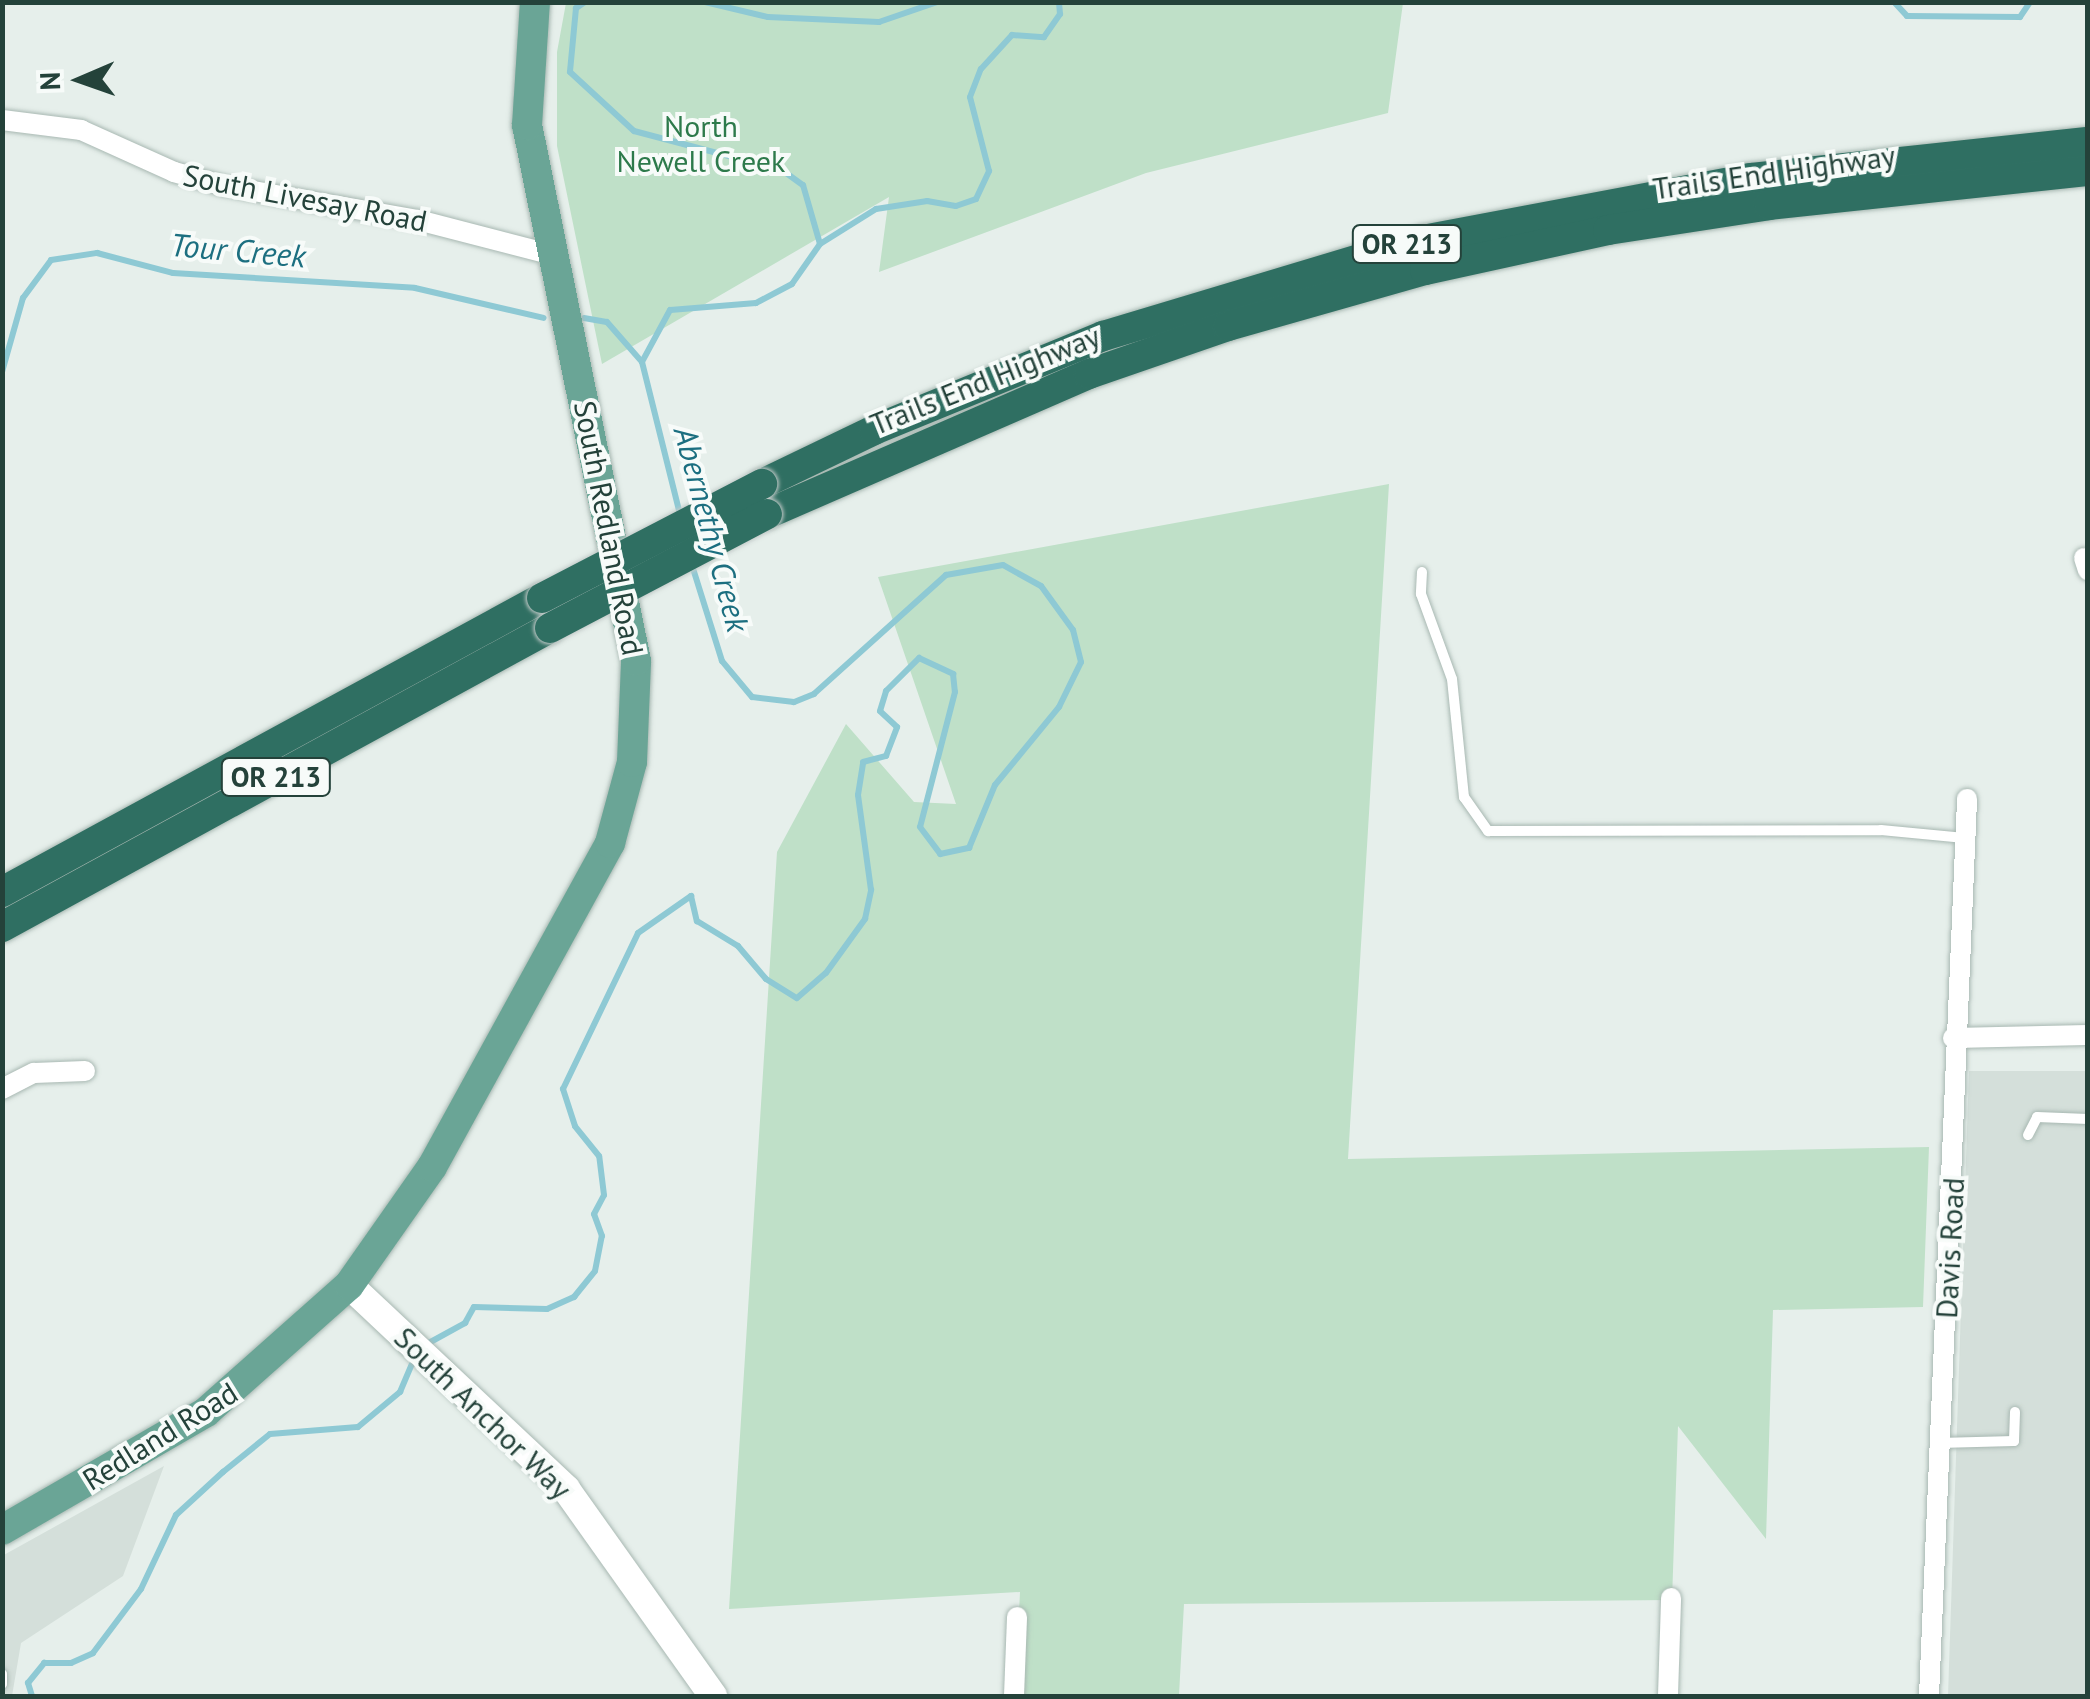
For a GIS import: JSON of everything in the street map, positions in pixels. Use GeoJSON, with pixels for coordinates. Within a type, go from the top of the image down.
{"type":"FeatureCollection","features":[{"type":"Feature","properties":{"kind":"highway","name":"Trails End Highway"},"geometry":{"type":"LineString","coordinates":[[2,926],[762,484],[874,430],[1103,336],[1422,240],[1695,186],[2088,142]]}},
{"type":"Feature","properties":{"kind":"highway","name":"Trails End Highway"},"geometry":{"type":"LineString","coordinates":[[2,892],[546,613],[1089,374],[1228,326],[1425,270],[1608,230],[1769,205],[2088,171]]}},
{"type":"Feature","properties":{"kind":"main road","name":"South Redland Road"},"geometry":{"type":"LineString","coordinates":[[349,1285],[416,1193],[574,918],[610,843],[629,781],[638,698],[635,645],[527,125],[535,2]]}},
{"type":"Feature","properties":{"kind":"main road","name":"Redland Road"},"geometry":{"type":"LineString","coordinates":[[2,1530],[206,1412],[349,1285]]}},
{"type":"Feature","properties":{"kind":"street","name":"South Livesay Road"},"geometry":{"type":"LineString","coordinates":[[2,120],[81,130],[174,172],[225,186],[418,220],[553,255]]}},
{"type":"Feature","properties":{"kind":"street","name":"Davis Road"},"geometry":{"type":"LineString","coordinates":[[1929,1696],[1936,1443],[1952,1252],[1953,1038],[1966,799]]}},
{"type":"Feature","properties":{"kind":"street"},"geometry":{"type":"LineString","coordinates":[[1953,1038],[2088,1035]]}},
{"type":"Feature","properties":{"kind":"street"},"geometry":{"type":"LineString","coordinates":[[2,1089],[34,1073],[85,1071]]}},
{"type":"Feature","properties":{"kind":"street","name":"South Anchor Way"},"geometry":{"type":"LineString","coordinates":[[349,1285],[549,1472],[612,1546],[713,1696]]}},
{"type":"Feature","properties":{"kind":"street"},"geometry":{"type":"LineString","coordinates":[[1668,1696],[1671,1598]]}},
{"type":"Feature","properties":{"kind":"street"},"geometry":{"type":"LineString","coordinates":[[1014,1696],[1017,1617]]}},
{"type":"Feature","properties":{"kind":"lane"},"geometry":{"type":"LineString","coordinates":[[1422,572],[1421,594],[1452,679],[1464,797],[1488,831],[1882,830],[1965,838]]}},
{"type":"Feature","properties":{"kind":"lane"},"geometry":{"type":"LineString","coordinates":[[2028,1135],[2038,1116],[2088,1119]]}},
{"type":"Feature","properties":{"kind":"lane"},"geometry":{"type":"LineString","coordinates":[[1936,1443],[2014,1441],[2015,1412]]}},
{"type":"Feature","properties":{"kind":"lane"},"geometry":{"type":"LineString","coordinates":[[2,1674],[2,1684]]}},
{"type":"Feature","properties":{"kind":"shaded area"},"geometry":{"type":"Polygon","coordinates":[[[1969,1071],[2087,1071],[2087,1696],[1948,1696],[1969,1071]]]}},
{"type":"Feature","properties":{"kind":"shaded area"},"geometry":{"type":"Polygon","coordinates":[[[164,1466],[123,1576],[21,1643],[12,1696],[3,1696],[2,1556],[164,1466]]]}},
{"type":"Feature","properties":{"kind":"green space","name":"North Newell Creek"},"geometry":{"type":"Polygon","coordinates":[[[566,2],[1403,3],[1388,113],[1146,173],[879,272],[889,197],[602,364],[557,146],[557,52],[566,2]]]}},
{"type":"Feature","properties":{"kind":"green space"},"geometry":{"type":"Polygon","coordinates":[[[1389,484],[1348,1159],[1929,1147],[1923,1307],[1773,1310],[1766,1539],[1678,1426],[1672,1600],[1184,1604],[1179,1695],[1125,1696],[1015,1696],[1020,1592],[729,1609],[777,852],[846,724],[914,802],[956,804],[878,577],[1389,484]]]}},
{"type":"Feature","properties":{"kind":"waterway","name":"Abernethy Creek"},"geometry":{"type":"LineString","coordinates":[[585,2],[576,8],[570,72],[634,131],[782,170],[803,185],[820,244],[792,284],[756,303],[670,310],[642,362],[681,518]]}},
{"type":"Feature","properties":{"kind":"waterway","name":"Abernethy Creek"},"geometry":{"type":"LineString","coordinates":[[705,2],[768,17],[879,22],[937,2]]}},
{"type":"Feature","properties":{"kind":"waterway"},"geometry":{"type":"LineString","coordinates":[[820,244],[876,209],[927,201],[956,206],[976,199],[989,171],[970,97],[981,69],[1012,35],[1044,37],[1060,14],[1059,2]]}},
{"type":"Feature","properties":{"kind":"waterway"},"geometry":{"type":"LineString","coordinates":[[1894,2],[1907,16],[2020,17],[2030,2]]}},
{"type":"Feature","properties":{"kind":"waterway","name":"Tour Creek"},"geometry":{"type":"LineString","coordinates":[[2,372],[23,298],[51,260],[97,253],[173,273],[415,288],[544,318]]}},
{"type":"Feature","properties":{"kind":"waterway","name":"Tour Creek"},"geometry":{"type":"LineString","coordinates":[[584,318],[607,322],[642,362]]}},
{"type":"Feature","properties":{"kind":"waterway","name":"Abernethy Creek"},"geometry":{"type":"LineString","coordinates":[[425,1345],[465,1323],[474,1307],[547,1309],[574,1297],[595,1271],[602,1236],[594,1214],[604,1195],[599,1156],[575,1126],[563,1089],[638,933],[691,896],[697,921],[738,946],[766,979],[797,998],[826,973],[865,919],[871,890],[858,795],[863,762],[886,756],[897,727],[880,711],[886,691],[919,658],[953,674],[955,692],[920,827],[940,854],[969,848],[995,785],[1059,707],[1081,662],[1073,630],[1041,586],[1003,565],[946,575],[814,694],[794,702],[752,697],[722,661],[692,565]]}},
{"type":"Feature","properties":{"kind":"waterway","name":"Abernethy Creek"},"geometry":{"type":"LineString","coordinates":[[32,1696],[28,1683],[44,1663],[71,1663],[93,1653],[141,1589],[176,1515],[223,1472],[270,1434],[358,1427],[400,1392],[414,1359]]}}]}
